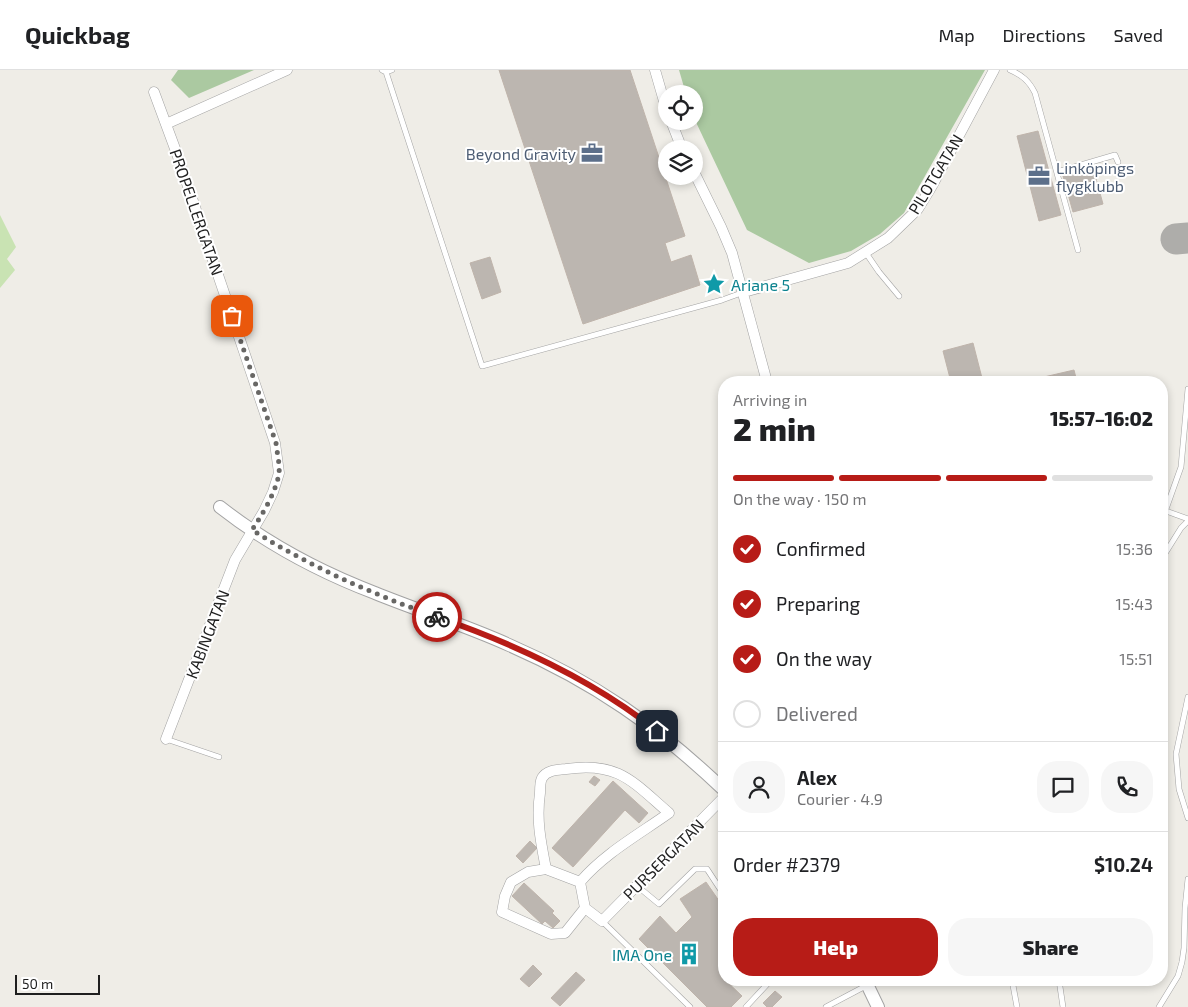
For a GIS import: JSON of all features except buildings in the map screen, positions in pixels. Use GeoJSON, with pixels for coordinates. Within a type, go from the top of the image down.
{"type":"FeatureCollection","features":[{"type":"Feature","properties":{"kind":"street"},"geometry":{"type":"LineString","coordinates":[[166,124],[288,70]]}},
{"type":"Feature","properties":{"kind":"street"},"geometry":{"type":"LineString","coordinates":[[655,70],[659,85]]}},
{"type":"Feature","properties":{"kind":"street","name":"PILOTGATAN"},"geometry":{"type":"LineString","coordinates":[[744,292],[848,263],[888,238],[918,209],[994,70]]}},
{"type":"Feature","properties":{"kind":"street","name":"PROPELLERGATAN"},"geometry":{"type":"LineString","coordinates":[[154,92],[276,443],[279,474],[268,504],[252,530]]}},
{"type":"Feature","properties":{"kind":"street"},"geometry":{"type":"LineString","coordinates":[[700,185],[721,226],[732,254],[744,292],[765,376]]}},
{"type":"Feature","properties":{"kind":"street"},"geometry":{"type":"LineString","coordinates":[[220,507],[252,530],[312,565],[348,582],[507,644],[580,680],[645,721],[691,758],[718,784]]}},
{"type":"Feature","properties":{"kind":"street","name":"KABINGATAN"},"geometry":{"type":"LineString","coordinates":[[166,739],[235,560],[252,530]]}},
{"type":"Feature","properties":{"kind":"street"},"geometry":{"type":"LineString","coordinates":[[546,869],[539,834],[538,807],[542,779],[548,772],[585,766],[618,773],[642,788],[669,813],[609,854],[594,866],[580,882]]}},
{"type":"Feature","properties":{"kind":"street","name":"PURSERGATAN"},"geometry":{"type":"LineString","coordinates":[[602,921],[718,803]]}},
{"type":"Feature","properties":{"kind":"street"},"geometry":{"type":"LineString","coordinates":[[580,882],[546,869],[528,872],[511,882],[505,896],[502,912],[550,934],[566,933],[585,908]]}},
{"type":"Feature","properties":{"kind":"street"},"geometry":{"type":"LineString","coordinates":[[580,882],[585,908],[602,921]]}},
{"type":"Feature","properties":{"kind":"street"},"geometry":{"type":"LineString","coordinates":[[871,986],[878,1007]]}},
{"type":"Feature","properties":{"kind":"lane"},"geometry":{"type":"LineString","coordinates":[[392,70],[384,71],[482,366],[744,292]]}},
{"type":"Feature","properties":{"kind":"lane"},"geometry":{"type":"LineString","coordinates":[[1010,70],[1021,75],[1036,93],[1078,250]]}},
{"type":"Feature","properties":{"kind":"lane"},"geometry":{"type":"LineString","coordinates":[[1057,172],[1115,155],[1118,162]]}},
{"type":"Feature","properties":{"kind":"lane"},"geometry":{"type":"LineString","coordinates":[[866,253],[899,296]]}},
{"type":"Feature","properties":{"kind":"lane"},"geometry":{"type":"LineString","coordinates":[[1168,505],[1181,467],[1188,389]]}},
{"type":"Feature","properties":{"kind":"lane"},"geometry":{"type":"LineString","coordinates":[[1168,512],[1188,520],[1168,549]]}},
{"type":"Feature","properties":{"kind":"lane"},"geometry":{"type":"LineString","coordinates":[[1188,697],[1176,754],[1179,789],[1188,818]]}},
{"type":"Feature","properties":{"kind":"lane"},"geometry":{"type":"LineString","coordinates":[[166,739],[219,757]]}},
{"type":"Feature","properties":{"kind":"lane"},"geometry":{"type":"LineString","coordinates":[[636,885],[659,904],[695,869],[706,869],[718,886]]}},
{"type":"Feature","properties":{"kind":"lane"},"geometry":{"type":"LineString","coordinates":[[1159,1007],[1178,976],[1186,948],[1185,908],[1188,879]]}},
{"type":"Feature","properties":{"kind":"lane"},"geometry":{"type":"LineString","coordinates":[[602,921],[690,1007]]}},
{"type":"Feature","properties":{"kind":"lane"},"geometry":{"type":"LineString","coordinates":[[746,1007],[765,986]]}},
{"type":"Feature","properties":{"kind":"lane"},"geometry":{"type":"LineString","coordinates":[[826,1007],[863,986]]}},
{"type":"Feature","properties":{"kind":"lane"},"geometry":{"type":"LineString","coordinates":[[1013,986],[1017,1007]]}},
{"type":"Feature","properties":{"kind":"lane"},"geometry":{"type":"LineString","coordinates":[[1060,986],[1063,1007]]}},
{"type":"Feature","properties":{"kind":"green space"},"geometry":{"type":"Polygon","coordinates":[[[178,70],[254,70],[189,98],[171,80],[178,70]]]}},
{"type":"Feature","properties":{"kind":"green space"},"geometry":{"type":"Polygon","coordinates":[[[679,70],[985,70],[904,213],[880,234],[851,251],[809,263],[747,230],[700,130],[703,130],[703,85],[683,85],[679,70]]]}},
{"type":"Feature","properties":{"kind":"green space"},"geometry":{"type":"Polygon","coordinates":[[[0,215],[16,247],[7,259],[15,270],[0,288],[0,215]]]}},
{"type":"Feature","properties":{"kind":"taxiway"},"geometry":{"type":"LineString","coordinates":[[1176,239],[1188,238]]}},
{"type":"Feature","properties":{"kind":"way so far"},"geometry":{"type":"LineString","coordinates":[[232,316],[276,443],[278,457],[279,474],[273,492],[252,530],[312,565],[348,582],[437,617]]}},
{"type":"Feature","properties":{"kind":"place","name":"Beyond Gravity"},"geometry":{"type":"Point","coordinates":[592,153]}},
{"type":"Feature","properties":{"kind":"place","name":"Linköpings flygklubb"},"geometry":{"type":"Point","coordinates":[1039,176]}},
{"type":"Feature","properties":{"kind":"place","name":"Ariane 5"},"geometry":{"type":"Point","coordinates":[714,284]}},
{"type":"Feature","properties":{"kind":"place","name":"IMA One"},"geometry":{"type":"Point","coordinates":[689,954]}},
{"type":"Feature","properties":{"kind":"route"},"geometry":{"type":"LineString","coordinates":[[437,617],[548,662],[611,698],[657,731]]}}]}
